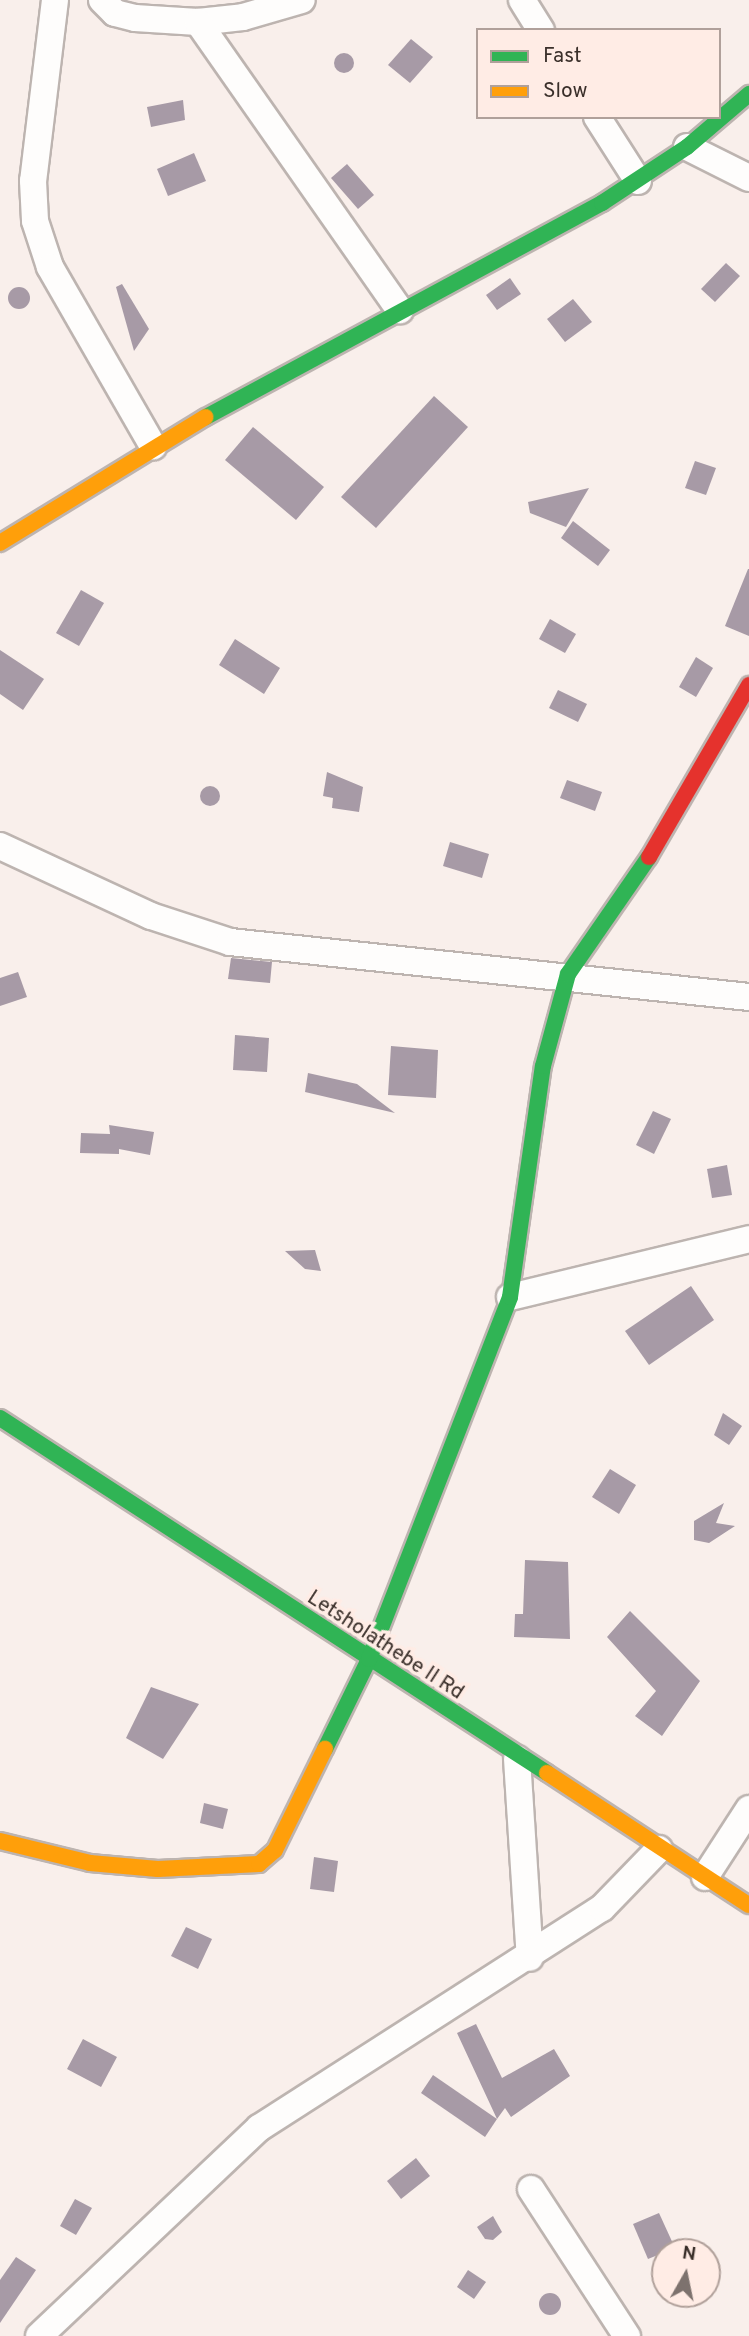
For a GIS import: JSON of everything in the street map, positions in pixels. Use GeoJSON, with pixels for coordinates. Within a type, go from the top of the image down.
{"type":"FeatureCollection","features":[{"type":"Feature","properties":{"kind":"street"},"geometry":{"type":"LineString","coordinates":[[55,0],[33,181],[35,221],[50,267],[153,446]]}},
{"type":"Feature","properties":{"kind":"street"},"geometry":{"type":"LineString","coordinates":[[103,0],[115,13],[135,18],[198,22],[303,0]]}},
{"type":"Feature","properties":{"kind":"street"},"geometry":{"type":"LineString","coordinates":[[522,0],[540,28]]}},
{"type":"Feature","properties":{"kind":"street"},"geometry":{"type":"LineString","coordinates":[[198,22],[400,310]]}},
{"type":"Feature","properties":{"kind":"street"},"geometry":{"type":"LineString","coordinates":[[721,118],[749,94]]}},
{"type":"Feature","properties":{"kind":"street"},"geometry":{"type":"LineString","coordinates":[[598,119],[638,181]]}},
{"type":"Feature","properties":{"kind":"street"},"geometry":{"type":"LineString","coordinates":[[0,543],[153,446],[638,181],[687,147],[720,119]]}},
{"type":"Feature","properties":{"kind":"street"},"geometry":{"type":"LineString","coordinates":[[687,147],[749,178]]}},
{"type":"Feature","properties":{"kind":"street"},"geometry":{"type":"LineString","coordinates":[[0,1841],[90,1863],[158,1869],[259,1864],[275,1850],[308,1792],[369,1659],[510,1297],[543,1066],[568,975],[740,723],[749,685]]}},
{"type":"Feature","properties":{"kind":"street"},"geometry":{"type":"LineString","coordinates":[[0,846],[151,916],[230,942],[568,975],[749,996]]}},
{"type":"Feature","properties":{"kind":"street"},"geometry":{"type":"LineString","coordinates":[[510,1297],[749,1239]]}},
{"type":"Feature","properties":{"kind":"street","name":"Letsholathebe II Rd"},"geometry":{"type":"LineString","coordinates":[[0,1418],[517,1759],[749,1905]]}},
{"type":"Feature","properties":{"kind":"street"},"geometry":{"type":"LineString","coordinates":[[517,1759],[530,1958]]}},
{"type":"Feature","properties":{"kind":"street"},"geometry":{"type":"LineString","coordinates":[[705,1877],[749,1809]]}},
{"type":"Feature","properties":{"kind":"street"},"geometry":{"type":"LineString","coordinates":[[39,2336],[259,2128],[530,1958],[618,1895],[659,1849]]}},
{"type":"Feature","properties":{"kind":"street"},"geometry":{"type":"LineString","coordinates":[[531,2189],[627,2336]]}},
{"type":"Feature","properties":{"kind":"building"},"geometry":{"type":"Polygon","coordinates":[[[411,39],[433,57],[410,83],[388,65],[411,39]]]}},
{"type":"Feature","properties":{"kind":"building"},"geometry":{"type":"Polygon","coordinates":[[[344,53],[351,56],[354,63],[351,70],[344,73],[337,70],[334,63],[337,56],[344,53]]]}},
{"type":"Feature","properties":{"kind":"building"},"geometry":{"type":"Polygon","coordinates":[[[183,100],[185,120],[151,127],[147,107],[183,100]]]}},
{"type":"Feature","properties":{"kind":"building"},"geometry":{"type":"Polygon","coordinates":[[[194,153],[206,181],[168,196],[157,169],[194,153]]]}},
{"type":"Feature","properties":{"kind":"building"},"geometry":{"type":"Polygon","coordinates":[[[347,164],[374,195],[358,209],[331,178],[347,164]]]}},
{"type":"Feature","properties":{"kind":"building"},"geometry":{"type":"Polygon","coordinates":[[[726,263],[740,276],[715,302],[701,289],[726,263]]]}},
{"type":"Feature","properties":{"kind":"building"},"geometry":{"type":"Polygon","coordinates":[[[510,278],[521,294],[497,310],[486,295],[510,278]]]}},
{"type":"Feature","properties":{"kind":"building"},"geometry":{"type":"Polygon","coordinates":[[[122,284],[149,329],[134,351],[116,287],[122,284]]]}},
{"type":"Feature","properties":{"kind":"building"},"geometry":{"type":"Polygon","coordinates":[[[19,287],[27,290],[30,298],[27,306],[19,309],[11,306],[8,298],[11,290],[19,287]]]}},
{"type":"Feature","properties":{"kind":"building"},"geometry":{"type":"Polygon","coordinates":[[[573,299],[592,322],[565,342],[547,319],[573,299]]]}},
{"type":"Feature","properties":{"kind":"building"},"geometry":{"type":"Polygon","coordinates":[[[434,396],[468,427],[376,528],[341,497],[434,396]]]}},
{"type":"Feature","properties":{"kind":"building"},"geometry":{"type":"Polygon","coordinates":[[[253,427],[324,487],[296,520],[225,460],[253,427]]]}},
{"type":"Feature","properties":{"kind":"building"},"geometry":{"type":"Polygon","coordinates":[[[695,461],[716,468],[706,495],[685,488],[695,461]]]}},
{"type":"Feature","properties":{"kind":"building"},"geometry":{"type":"Polygon","coordinates":[[[589,488],[566,527],[530,513],[528,502],[589,488]]]}},
{"type":"Feature","properties":{"kind":"building"},"geometry":{"type":"Polygon","coordinates":[[[573,521],[610,550],[598,566],[561,538],[573,521]]]}},
{"type":"Feature","properties":{"kind":"building"},"geometry":{"type":"Polygon","coordinates":[[[749,569],[749,636],[725,626],[749,569]]]}},
{"type":"Feature","properties":{"kind":"building"},"geometry":{"type":"Polygon","coordinates":[[[81,590],[104,603],[79,646],[56,633],[81,590]]]}},
{"type":"Feature","properties":{"kind":"building"},"geometry":{"type":"Polygon","coordinates":[[[550,619],[576,634],[565,653],[539,639],[550,619]]]}},
{"type":"Feature","properties":{"kind":"building"},"geometry":{"type":"Polygon","coordinates":[[[235,639],[280,668],[264,694],[219,665],[235,639]]]}},
{"type":"Feature","properties":{"kind":"building"},"geometry":{"type":"Polygon","coordinates":[[[0,650],[44,679],[23,710],[0,694],[0,650]]]}},
{"type":"Feature","properties":{"kind":"building"},"geometry":{"type":"Polygon","coordinates":[[[696,657],[713,668],[696,697],[679,687],[696,657]]]}},
{"type":"Feature","properties":{"kind":"building"},"geometry":{"type":"Polygon","coordinates":[[[558,690],[587,704],[578,722],[549,708],[558,690]]]}},
{"type":"Feature","properties":{"kind":"building"},"geometry":{"type":"Polygon","coordinates":[[[327,772],[363,787],[359,812],[332,808],[333,798],[323,796],[327,772]]]}},
{"type":"Feature","properties":{"kind":"building"},"geometry":{"type":"Polygon","coordinates":[[[567,780],[602,792],[595,811],[560,798],[567,780]]]}},
{"type":"Feature","properties":{"kind":"building"},"geometry":{"type":"Polygon","coordinates":[[[210,786],[217,789],[220,796],[217,803],[210,806],[203,803],[200,796],[203,789],[210,786]]]}},
{"type":"Feature","properties":{"kind":"building"},"geometry":{"type":"Polygon","coordinates":[[[450,842],[489,854],[482,878],[443,866],[450,842]]]}},
{"type":"Feature","properties":{"kind":"building"},"geometry":{"type":"Polygon","coordinates":[[[231,958],[272,962],[270,983],[228,979],[231,958]]]}},
{"type":"Feature","properties":{"kind":"building"},"geometry":{"type":"Polygon","coordinates":[[[18,972],[27,997],[0,1006],[0,978],[18,972]]]}},
{"type":"Feature","properties":{"kind":"building"},"geometry":{"type":"Polygon","coordinates":[[[235,1035],[269,1038],[267,1072],[233,1070],[235,1035]]]}},
{"type":"Feature","properties":{"kind":"building"},"geometry":{"type":"Polygon","coordinates":[[[391,1046],[438,1050],[436,1098],[388,1095],[391,1046]]]}},
{"type":"Feature","properties":{"kind":"building"},"geometry":{"type":"Polygon","coordinates":[[[308,1073],[357,1084],[395,1113],[305,1092],[308,1073]]]}},
{"type":"Feature","properties":{"kind":"building"},"geometry":{"type":"Polygon","coordinates":[[[653,1111],[671,1119],[654,1154],[636,1145],[653,1111]]]}},
{"type":"Feature","properties":{"kind":"building"},"geometry":{"type":"Polygon","coordinates":[[[109,1125],[154,1132],[150,1155],[119,1149],[119,1154],[80,1153],[81,1133],[110,1134],[109,1125]]]}},
{"type":"Feature","properties":{"kind":"building"},"geometry":{"type":"Polygon","coordinates":[[[727,1165],[732,1195],[712,1198],[707,1169],[727,1165]]]}},
{"type":"Feature","properties":{"kind":"building"},"geometry":{"type":"Polygon","coordinates":[[[315,1250],[321,1271],[305,1269],[285,1251],[315,1250]]]}},
{"type":"Feature","properties":{"kind":"building"},"geometry":{"type":"Polygon","coordinates":[[[691,1286],[714,1320],[649,1365],[625,1331],[691,1286]]]}},
{"type":"Feature","properties":{"kind":"building"},"geometry":{"type":"Polygon","coordinates":[[[723,1413],[742,1426],[729,1445],[714,1435],[723,1413]]]}},
{"type":"Feature","properties":{"kind":"building"},"geometry":{"type":"Polygon","coordinates":[[[610,1469],[636,1485],[619,1514],[592,1497],[610,1469]]]}},
{"type":"Feature","properties":{"kind":"building"},"geometry":{"type":"Polygon","coordinates":[[[724,1503],[716,1523],[735,1526],[709,1543],[694,1540],[694,1521],[724,1503]]]}},
{"type":"Feature","properties":{"kind":"building"},"geometry":{"type":"Polygon","coordinates":[[[525,1560],[568,1562],[570,1639],[514,1637],[515,1614],[523,1614],[525,1560]]]}},
{"type":"Feature","properties":{"kind":"building"},"geometry":{"type":"Polygon","coordinates":[[[630,1611],[700,1681],[662,1736],[635,1716],[656,1691],[607,1637],[630,1611]]]}},
{"type":"Feature","properties":{"kind":"building"},"geometry":{"type":"Polygon","coordinates":[[[151,1687],[199,1704],[163,1759],[126,1738],[151,1687]]]}},
{"type":"Feature","properties":{"kind":"building"},"geometry":{"type":"Polygon","coordinates":[[[204,1803],[228,1809],[223,1829],[200,1823],[204,1803]]]}},
{"type":"Feature","properties":{"kind":"building"},"geometry":{"type":"Polygon","coordinates":[[[314,1857],[338,1861],[334,1892],[310,1889],[314,1857]]]}},
{"type":"Feature","properties":{"kind":"building"},"geometry":{"type":"Polygon","coordinates":[[[186,1927],[212,1939],[198,1969],[171,1956],[186,1927]]]}},
{"type":"Feature","properties":{"kind":"building"},"geometry":{"type":"Polygon","coordinates":[[[476,2024],[502,2078],[554,2049],[570,2076],[511,2117],[505,2108],[497,2119],[457,2033],[476,2024]]]}},
{"type":"Feature","properties":{"kind":"building"},"geometry":{"type":"Polygon","coordinates":[[[83,2039],[117,2057],[101,2087],[67,2069],[83,2039]]]}},
{"type":"Feature","properties":{"kind":"building"},"geometry":{"type":"Polygon","coordinates":[[[433,2075],[497,2119],[485,2137],[421,2093],[433,2075]]]}},
{"type":"Feature","properties":{"kind":"building"},"geometry":{"type":"Polygon","coordinates":[[[416,2158],[430,2176],[401,2199],[387,2181],[416,2158]]]}},
{"type":"Feature","properties":{"kind":"building"},"geometry":{"type":"Polygon","coordinates":[[[75,2199],[92,2208],[76,2235],[60,2226],[75,2199]]]}},
{"type":"Feature","properties":{"kind":"building"},"geometry":{"type":"Polygon","coordinates":[[[659,2213],[670,2238],[651,2238],[651,2258],[648,2259],[633,2224],[659,2213]]]}},
{"type":"Feature","properties":{"kind":"building"},"geometry":{"type":"Polygon","coordinates":[[[493,2216],[502,2232],[493,2240],[485,2239],[477,2227],[493,2216]]]}},
{"type":"Feature","properties":{"kind":"building"},"geometry":{"type":"Polygon","coordinates":[[[16,2257],[36,2270],[0,2323],[0,2280],[16,2257]]]}},
{"type":"Feature","properties":{"kind":"building"},"geometry":{"type":"Polygon","coordinates":[[[468,2270],[486,2282],[474,2299],[457,2287],[468,2270]]]}},
{"type":"Feature","properties":{"kind":"building"},"geometry":{"type":"Polygon","coordinates":[[[550,2293],[558,2296],[561,2304],[558,2312],[550,2315],[542,2312],[539,2304],[542,2296],[550,2293]]]}},
{"type":"Feature","properties":{"kind":"traffic: fast"},"geometry":{"type":"LineString","coordinates":[[721,118],[749,94]]}},
{"type":"Feature","properties":{"kind":"traffic: fast"},"geometry":{"type":"LineString","coordinates":[[206,417],[602,203],[687,147],[720,119]]}},
{"type":"Feature","properties":{"kind":"traffic: fast"},"geometry":{"type":"LineString","coordinates":[[325,1749],[369,1659],[510,1297],[543,1066],[568,974],[649,857]]}},
{"type":"Feature","properties":{"kind":"traffic: fast"},"geometry":{"type":"LineString","coordinates":[[0,1418],[547,1773]]}},
{"type":"Feature","properties":{"kind":"traffic: slow"},"geometry":{"type":"LineString","coordinates":[[0,543],[206,417]]}},
{"type":"Feature","properties":{"kind":"traffic: slow"},"geometry":{"type":"LineString","coordinates":[[0,1841],[90,1863],[158,1869],[259,1864],[275,1850],[325,1749]]}},
{"type":"Feature","properties":{"kind":"traffic: slow"},"geometry":{"type":"LineString","coordinates":[[547,1773],[749,1905]]}},
{"type":"Feature","properties":{"kind":"traffic: jam"},"geometry":{"type":"LineString","coordinates":[[649,857],[749,685]]}}]}
